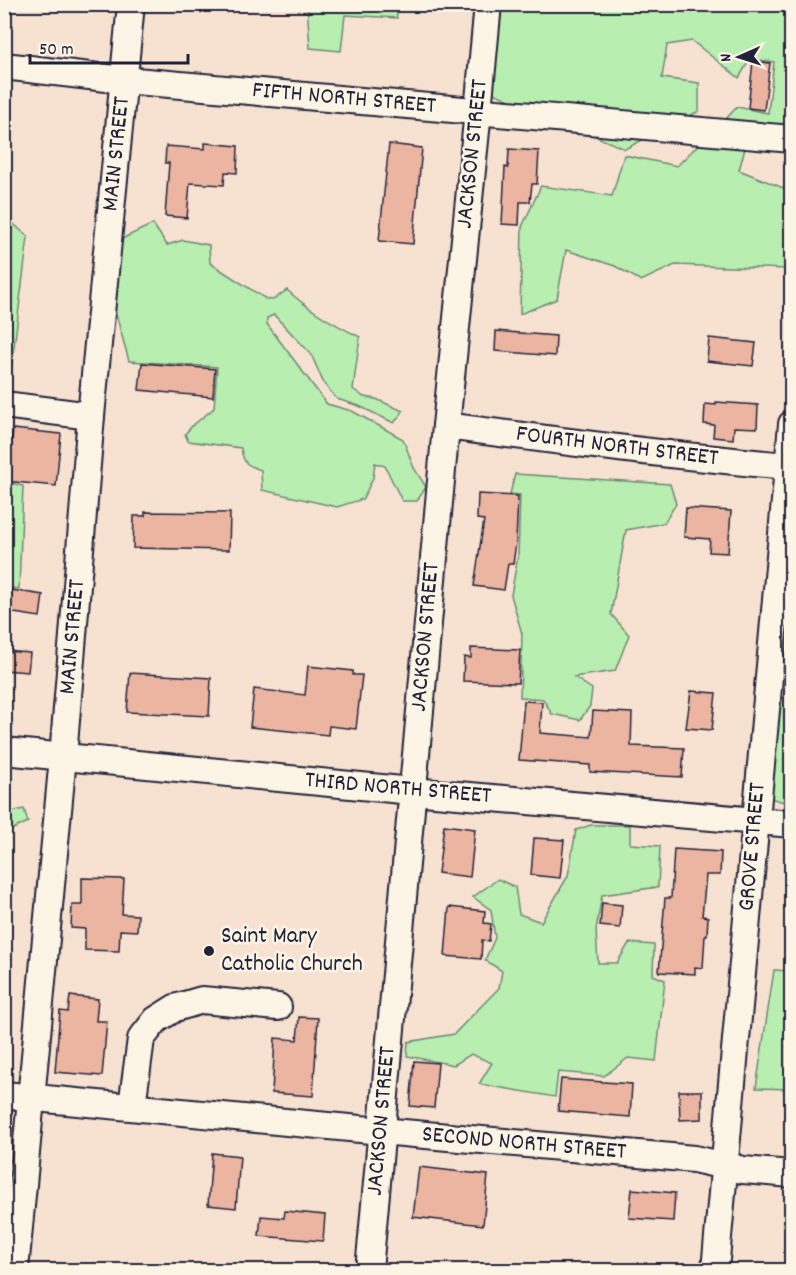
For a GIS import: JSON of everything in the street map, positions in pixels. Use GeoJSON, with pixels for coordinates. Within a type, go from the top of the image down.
{"type":"FeatureCollection","features":[{"type":"Feature","properties":{"kind":"street","name":"MAIN STREET"},"geometry":{"type":"LineString","coordinates":[[15,1270],[63,757],[91,416],[131,4]]}},
{"type":"Feature","properties":{"kind":"street","name":"JACKSON STREET"},"geometry":{"type":"LineString","coordinates":[[369,1270],[446,426],[488,4]]}},
{"type":"Feature","properties":{"kind":"street","name":"FIFTH NORTH STREET"},"geometry":{"type":"LineString","coordinates":[[4,66],[124,80],[792,139]]}},
{"type":"Feature","properties":{"kind":"street"},"geometry":{"type":"LineString","coordinates":[[4,405],[91,416]]}},
{"type":"Feature","properties":{"kind":"street","name":"GROVE STREET"},"geometry":{"type":"LineString","coordinates":[[715,1270],[792,424]]}},
{"type":"Feature","properties":{"kind":"street","name":"FOURTH NORTH STREET"},"geometry":{"type":"LineString","coordinates":[[446,426],[705,459],[752,462],[788,482]]}},
{"type":"Feature","properties":{"kind":"street","name":"THIRD NORTH STREET"},"geometry":{"type":"LineString","coordinates":[[4,751],[412,791],[792,824]]}},
{"type":"Feature","properties":{"kind":"street"},"geometry":{"type":"LineString","coordinates":[[132,1106],[141,1039],[156,1020],[175,1008],[202,1000],[278,1007]]}},
{"type":"Feature","properties":{"kind":"street","name":"SECOND NORTH STREET"},"geometry":{"type":"LineString","coordinates":[[4,1095],[694,1159],[743,1170],[792,1174]]}},
{"type":"Feature","properties":{"kind":"green space"},"geometry":{"type":"Polygon","coordinates":[[[307,5],[396,5],[397,18],[345,15],[341,51],[310,48],[307,5]]]}},
{"type":"Feature","properties":{"kind":"green space"},"geometry":{"type":"Polygon","coordinates":[[[477,5],[791,5],[791,132],[723,122],[737,107],[768,113],[774,62],[750,59],[739,78],[692,41],[667,45],[662,78],[699,83],[699,111],[625,149],[491,92],[477,5]]]}},
{"type":"Feature","properties":{"kind":"green space"},"geometry":{"type":"Polygon","coordinates":[[[709,134],[746,145],[739,170],[791,191],[792,260],[787,269],[675,265],[641,281],[615,266],[566,250],[557,299],[520,314],[522,227],[541,186],[612,196],[624,155],[677,166],[709,134]]]}},
{"type":"Feature","properties":{"kind":"green space"},"geometry":{"type":"Polygon","coordinates":[[[5,216],[28,237],[5,418],[5,216]]]}},
{"type":"Feature","properties":{"kind":"green space"},"geometry":{"type":"Polygon","coordinates":[[[153,224],[167,245],[183,240],[209,245],[210,263],[266,299],[273,300],[287,290],[322,316],[360,337],[353,389],[364,397],[376,399],[403,411],[394,423],[359,406],[337,399],[324,384],[311,354],[274,315],[267,318],[267,324],[327,404],[352,411],[403,439],[414,468],[426,487],[417,501],[402,501],[385,466],[375,463],[373,478],[363,499],[337,507],[262,490],[261,470],[246,463],[241,448],[188,441],[185,434],[214,408],[217,367],[129,361],[109,289],[113,243],[153,224]]]}},
{"type":"Feature","properties":{"kind":"green space"},"geometry":{"type":"Polygon","coordinates":[[[515,474],[670,484],[676,504],[664,523],[626,530],[611,614],[629,635],[615,671],[574,677],[592,689],[590,706],[580,720],[552,714],[543,699],[520,697],[522,634],[511,595],[518,556],[520,495],[510,494],[515,474]]]}},
{"type":"Feature","properties":{"kind":"green space"},"geometry":{"type":"Polygon","coordinates":[[[5,482],[23,486],[19,589],[5,587],[5,482]]]}},
{"type":"Feature","properties":{"kind":"green space"},"geometry":{"type":"Polygon","coordinates":[[[791,677],[791,804],[770,798],[777,715],[791,677]]]}},
{"type":"Feature","properties":{"kind":"green space"},"geometry":{"type":"Polygon","coordinates":[[[24,809],[28,822],[5,833],[5,813],[24,809]]]}},
{"type":"Feature","properties":{"kind":"green space"},"geometry":{"type":"Polygon","coordinates":[[[591,825],[630,825],[630,844],[660,846],[658,887],[602,895],[596,930],[598,963],[617,963],[629,943],[654,945],[653,975],[665,980],[656,1061],[628,1058],[604,1076],[558,1072],[555,1097],[479,1084],[492,1063],[471,1054],[454,1065],[407,1056],[408,1042],[454,1034],[499,988],[502,971],[485,960],[495,938],[491,910],[473,897],[498,879],[515,887],[519,914],[541,922],[568,876],[576,830],[591,825]]]}},
{"type":"Feature","properties":{"kind":"green space"},"geometry":{"type":"Polygon","coordinates":[[[774,970],[791,971],[791,1089],[756,1088],[774,970]]]}},
{"type":"Feature","properties":{"kind":"building"},"geometry":{"type":"Polygon","coordinates":[[[753,61],[770,63],[764,110],[748,108],[753,61]]]}},
{"type":"Feature","properties":{"kind":"building"},"geometry":{"type":"Polygon","coordinates":[[[205,143],[238,146],[237,173],[225,172],[224,185],[190,183],[187,218],[165,216],[169,163],[165,163],[166,146],[205,149],[205,143]]]}},
{"type":"Feature","properties":{"kind":"building"},"geometry":{"type":"Polygon","coordinates":[[[389,144],[422,148],[413,244],[379,241],[389,144]]]}},
{"type":"Feature","properties":{"kind":"building"},"geometry":{"type":"Polygon","coordinates":[[[509,149],[539,151],[537,184],[532,184],[530,202],[520,202],[519,225],[502,224],[505,167],[508,168],[509,149]]]}},
{"type":"Feature","properties":{"kind":"building"},"geometry":{"type":"Polygon","coordinates":[[[496,331],[556,336],[555,356],[495,351],[496,331]]]}},
{"type":"Feature","properties":{"kind":"building"},"geometry":{"type":"Polygon","coordinates":[[[709,338],[756,343],[753,366],[707,361],[709,338]]]}},
{"type":"Feature","properties":{"kind":"building"},"geometry":{"type":"Polygon","coordinates":[[[142,363],[215,369],[213,397],[139,390],[142,363]]]}},
{"type":"Feature","properties":{"kind":"building"},"geometry":{"type":"Polygon","coordinates":[[[716,402],[758,405],[757,428],[734,427],[733,439],[713,437],[714,425],[704,424],[705,404],[716,405],[716,402]]]}},
{"type":"Feature","properties":{"kind":"building"},"geometry":{"type":"Polygon","coordinates":[[[13,429],[61,434],[56,486],[4,481],[13,429]]]}},
{"type":"Feature","properties":{"kind":"building"},"geometry":{"type":"Polygon","coordinates":[[[478,494],[518,496],[513,564],[508,564],[504,590],[474,586],[484,520],[477,519],[478,494]]]}},
{"type":"Feature","properties":{"kind":"building"},"geometry":{"type":"Polygon","coordinates":[[[686,508],[731,511],[728,553],[709,552],[710,539],[684,537],[686,508]]]}},
{"type":"Feature","properties":{"kind":"building"},"geometry":{"type":"Polygon","coordinates":[[[145,512],[230,513],[229,550],[133,548],[134,516],[145,516],[145,512]]]}},
{"type":"Feature","properties":{"kind":"building"},"geometry":{"type":"Polygon","coordinates":[[[11,590],[43,595],[40,617],[8,612],[11,590]]]}},
{"type":"Feature","properties":{"kind":"building"},"geometry":{"type":"Polygon","coordinates":[[[471,648],[520,650],[518,683],[463,681],[464,657],[471,658],[471,648]]]}},
{"type":"Feature","properties":{"kind":"building"},"geometry":{"type":"Polygon","coordinates":[[[4,651],[30,653],[28,672],[4,670],[4,651]]]}},
{"type":"Feature","properties":{"kind":"building"},"geometry":{"type":"Polygon","coordinates":[[[308,666],[353,671],[353,675],[362,675],[356,729],[329,726],[328,735],[250,727],[254,689],[305,695],[308,666]]]}},
{"type":"Feature","properties":{"kind":"building"},"geometry":{"type":"Polygon","coordinates":[[[130,673],[211,678],[209,716],[127,712],[130,673]]]}},
{"type":"Feature","properties":{"kind":"building"},"geometry":{"type":"Polygon","coordinates":[[[691,691],[716,693],[712,730],[686,728],[691,691]]]}},
{"type":"Feature","properties":{"kind":"building"},"geometry":{"type":"Polygon","coordinates":[[[524,701],[542,702],[540,733],[591,737],[593,711],[632,713],[631,746],[684,748],[682,777],[590,772],[590,765],[519,760],[524,701]]]}},
{"type":"Feature","properties":{"kind":"building"},"geometry":{"type":"Polygon","coordinates":[[[444,825],[475,829],[470,877],[438,873],[444,825]]]}},
{"type":"Feature","properties":{"kind":"building"},"geometry":{"type":"Polygon","coordinates":[[[534,838],[564,840],[560,878],[531,875],[534,838]]]}},
{"type":"Feature","properties":{"kind":"building"},"geometry":{"type":"Polygon","coordinates":[[[674,849],[721,852],[720,875],[706,875],[702,916],[708,917],[707,935],[705,935],[703,968],[695,967],[695,974],[659,972],[665,898],[671,898],[674,849]]]}},
{"type":"Feature","properties":{"kind":"building"},"geometry":{"type":"Polygon","coordinates":[[[82,878],[124,879],[122,914],[138,915],[137,931],[120,930],[119,951],[85,950],[85,929],[71,928],[72,905],[82,905],[82,878]]]}},
{"type":"Feature","properties":{"kind":"building"},"geometry":{"type":"Polygon","coordinates":[[[602,903],[622,905],[620,928],[600,926],[602,903]]]}},
{"type":"Feature","properties":{"kind":"building"},"geometry":{"type":"Polygon","coordinates":[[[449,907],[485,911],[484,923],[491,924],[489,941],[482,940],[481,959],[445,956],[449,907]]]}},
{"type":"Feature","properties":{"kind":"building"},"geometry":{"type":"Polygon","coordinates":[[[70,996],[98,999],[96,1021],[107,1021],[102,1076],[55,1072],[60,1011],[68,1012],[70,996]]]}},
{"type":"Feature","properties":{"kind":"building"},"geometry":{"type":"Polygon","coordinates":[[[299,1017],[318,1018],[313,1096],[272,1093],[275,1038],[297,1040],[299,1017]]]}},
{"type":"Feature","properties":{"kind":"building"},"geometry":{"type":"Polygon","coordinates":[[[414,1061],[438,1063],[434,1108],[410,1106],[414,1061]]]}},
{"type":"Feature","properties":{"kind":"building"},"geometry":{"type":"Polygon","coordinates":[[[561,1079],[632,1084],[630,1117],[558,1111],[561,1079]]]}},
{"type":"Feature","properties":{"kind":"building"},"geometry":{"type":"Polygon","coordinates":[[[679,1091],[702,1091],[702,1119],[680,1120],[679,1091]]]}},
{"type":"Feature","properties":{"kind":"building"},"geometry":{"type":"Polygon","coordinates":[[[212,1153],[240,1156],[236,1208],[208,1205],[212,1153]]]}},
{"type":"Feature","properties":{"kind":"building"},"geometry":{"type":"Polygon","coordinates":[[[419,1167],[488,1175],[483,1225],[413,1217],[419,1167]]]}},
{"type":"Feature","properties":{"kind":"building"},"geometry":{"type":"Polygon","coordinates":[[[632,1189],[675,1193],[673,1221],[629,1218],[632,1189]]]}},
{"type":"Feature","properties":{"kind":"building"},"geometry":{"type":"Polygon","coordinates":[[[285,1211],[325,1215],[323,1241],[259,1236],[261,1216],[284,1218],[285,1211]]]}},
{"type":"Feature","properties":{"kind":"place","name":"Saint Mary Catholic Church"},"geometry":{"type":"Point","coordinates":[209,951]}}]}
